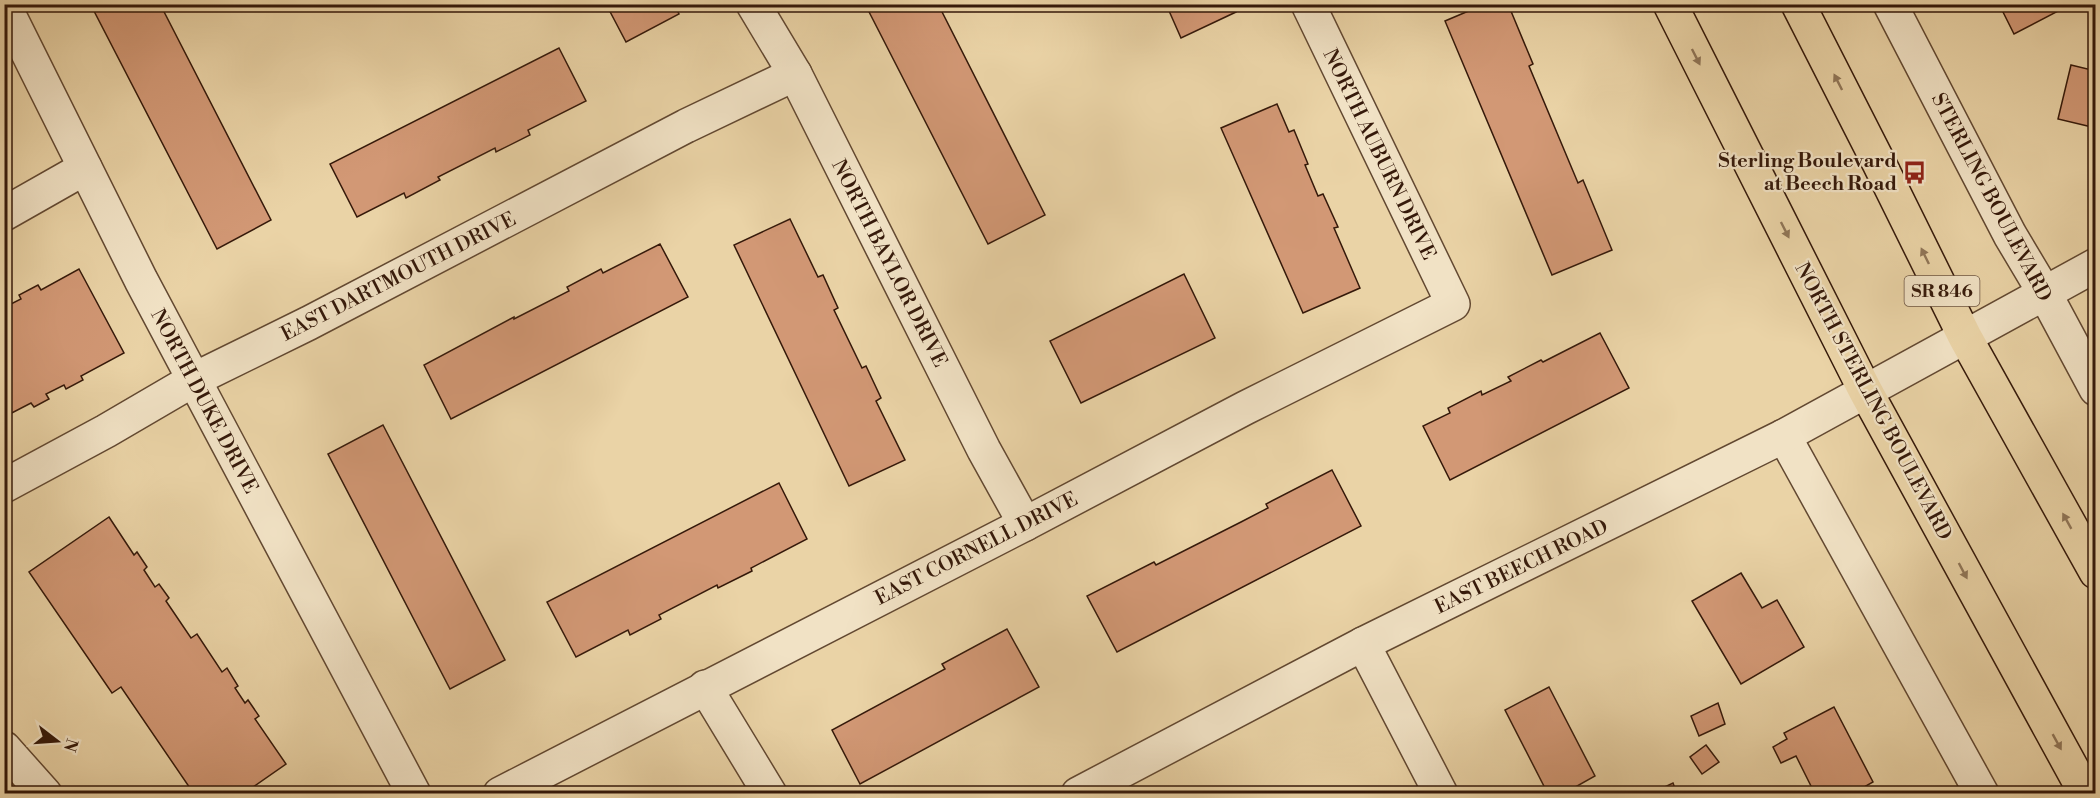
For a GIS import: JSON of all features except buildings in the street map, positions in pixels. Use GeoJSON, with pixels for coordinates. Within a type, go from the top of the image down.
{"type":"FeatureCollection","features":[{"type":"Feature","properties":{"kind":"main road","name":"NORTH STERLING BOULEVARD"},"geometry":{"type":"LineString","coordinates":[[1670,4],[1865,390],[2086,794]]}},
{"type":"Feature","properties":{"kind":"main road","name":"SR 846"},"geometry":{"type":"LineString","coordinates":[[1798,4],[1965,337],[2096,572]]}},
{"type":"Feature","properties":{"kind":"street","name":"NORTH BAYLOR DRIVE"},"geometry":{"type":"LineString","coordinates":[[753,4],[795,74],[984,450],[1025,524]]}},
{"type":"Feature","properties":{"kind":"street","name":"NORTH AUBURN DRIVE"},"geometry":{"type":"LineString","coordinates":[[1308,4],[1454,304]]}},
{"type":"Feature","properties":{"kind":"street","name":"STERLING BOULEVARD"},"geometry":{"type":"LineString","coordinates":[[1890,4],[2010,235],[2044,292],[2096,389]]}},
{"type":"Feature","properties":{"kind":"street","name":"NORTH DUKE DRIVE"},"geometry":{"type":"LineString","coordinates":[[4,5],[141,280],[414,794]]}},
{"type":"Feature","properties":{"kind":"street","name":"EAST DARTMOUTH DRIVE"},"geometry":{"type":"LineString","coordinates":[[4,486],[106,431],[195,379],[309,323],[686,126],[795,74]]}},
{"type":"Feature","properties":{"kind":"street"},"geometry":{"type":"LineString","coordinates":[[6,211],[85,168]]}},
{"type":"Feature","properties":{"kind":"street","name":"EAST BEECH ROAD"},"geometry":{"type":"LineString","coordinates":[[1077,794],[1363,644],[1784,436],[2096,265]]}},
{"type":"Feature","properties":{"kind":"street","name":"EAST CORNELL DRIVE"},"geometry":{"type":"LineString","coordinates":[[500,794],[1245,408],[1454,304]]}},
{"type":"Feature","properties":{"kind":"street"},"geometry":{"type":"LineString","coordinates":[[1784,436],[1982,794]]}},
{"type":"Feature","properties":{"kind":"street"},"geometry":{"type":"LineString","coordinates":[[1363,644],[1441,794]]}},
{"type":"Feature","properties":{"kind":"street"},"geometry":{"type":"LineString","coordinates":[[705,687],[770,794]]}},
{"type":"Feature","properties":{"kind":"street"},"geometry":{"type":"LineString","coordinates":[[4,748],[45,794]]}},
{"type":"Feature","properties":{"kind":"place","name":"Sterling Boulevard at Beech Road"},"geometry":{"type":"Point","coordinates":[1915,172]}}]}
